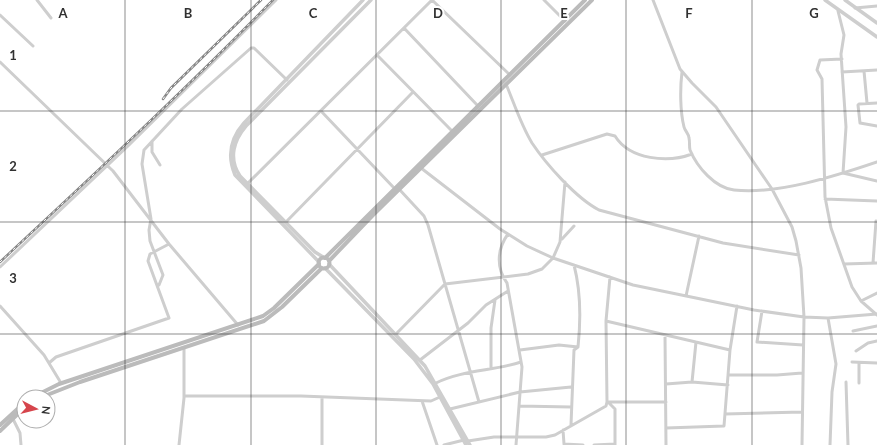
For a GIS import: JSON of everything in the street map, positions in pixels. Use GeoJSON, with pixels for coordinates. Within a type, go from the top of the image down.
{"type":"FeatureCollection","features":[{"type":"Feature","properties":{"kind":"main road"},"geometry":{"type":"LineString","coordinates":[[56,391],[264,321],[282,307],[324,268],[327,260],[452,132],[585,0]]}},
{"type":"Feature","properties":{"kind":"main road"},"geometry":{"type":"LineString","coordinates":[[397,189],[421,168],[592,0]]}},
{"type":"Feature","properties":{"kind":"main road"},"geometry":{"type":"LineString","coordinates":[[49,389],[61,383],[263,316],[274,308],[319,263],[327,260]]}},
{"type":"Feature","properties":{"kind":"main road"},"geometry":{"type":"LineString","coordinates":[[319,263],[324,268]]}},
{"type":"Feature","properties":{"kind":"main road"},"geometry":{"type":"LineString","coordinates":[[0,425],[16,410]]}},
{"type":"Feature","properties":{"kind":"main road"},"geometry":{"type":"LineString","coordinates":[[0,431],[16,414]]}},
{"type":"Feature","properties":{"kind":"street"},"geometry":{"type":"LineString","coordinates":[[37,0],[51,18]]}},
{"type":"Feature","properties":{"kind":"street"},"geometry":{"type":"LineString","coordinates":[[0,267],[108,166],[276,0]]}},
{"type":"Feature","properties":{"kind":"street"},"geometry":{"type":"LineString","coordinates":[[363,0],[248,121],[236,140],[234,156],[236,170],[315,252],[327,260],[420,360],[436,383],[467,443]]}},
{"type":"Feature","properties":{"kind":"street"},"geometry":{"type":"LineString","coordinates":[[319,263],[235,175],[230,161],[230,146],[235,134],[372,0]]}},
{"type":"Feature","properties":{"kind":"street"},"geometry":{"type":"LineString","coordinates":[[248,183],[432,0],[510,75]]}},
{"type":"Feature","properties":{"kind":"street"},"geometry":{"type":"LineString","coordinates":[[544,0],[565,21]]}},
{"type":"Feature","properties":{"kind":"street"},"geometry":{"type":"LineString","coordinates":[[653,0],[682,72],[682,112],[684,126],[689,136],[690,149],[700,167],[709,178],[722,186],[733,190],[772,189],[824,178],[877,162]]}},
{"type":"Feature","properties":{"kind":"street"},"geometry":{"type":"LineString","coordinates":[[825,0],[838,11],[877,37]]}},
{"type":"Feature","properties":{"kind":"street"},"geometry":{"type":"LineString","coordinates":[[845,0],[854,8],[877,23]]}},
{"type":"Feature","properties":{"kind":"street"},"geometry":{"type":"LineString","coordinates":[[854,8],[877,6]]}},
{"type":"Feature","properties":{"kind":"street"},"geometry":{"type":"LineString","coordinates":[[838,11],[844,35],[842,72],[846,127],[843,173]]}},
{"type":"Feature","properties":{"kind":"street"},"geometry":{"type":"LineString","coordinates":[[0,15],[33,46]]}},
{"type":"Feature","properties":{"kind":"street"},"geometry":{"type":"LineString","coordinates":[[404,28],[478,106]]}},
{"type":"Feature","properties":{"kind":"street"},"geometry":{"type":"LineString","coordinates":[[159,285],[163,275],[149,237],[151,219],[142,164],[145,148],[182,109],[251,48],[254,48],[286,80]]}},
{"type":"Feature","properties":{"kind":"street"},"geometry":{"type":"LineString","coordinates":[[377,55],[452,132]]}},
{"type":"Feature","properties":{"kind":"street"},"geometry":{"type":"LineString","coordinates":[[842,59],[820,60],[817,66],[817,70],[822,79],[825,200],[831,228],[852,287],[860,301],[877,314]]}},
{"type":"Feature","properties":{"kind":"street"},"geometry":{"type":"LineString","coordinates":[[0,62],[108,166],[151,219],[169,244],[238,325]]}},
{"type":"Feature","properties":{"kind":"street"},"geometry":{"type":"LineString","coordinates":[[842,72],[877,70]]}},
{"type":"Feature","properties":{"kind":"street"},"geometry":{"type":"LineString","coordinates":[[864,71],[867,103]]}},
{"type":"Feature","properties":{"kind":"street"},"geometry":{"type":"LineString","coordinates":[[682,72],[716,107],[772,189],[792,227],[799,255],[804,317],[802,445]]}},
{"type":"Feature","properties":{"kind":"street"},"geometry":{"type":"LineString","coordinates":[[506,84],[532,142],[564,182],[584,200],[599,210],[723,243],[799,255]]}},
{"type":"Feature","properties":{"kind":"street"},"geometry":{"type":"LineString","coordinates":[[286,222],[413,92]]}},
{"type":"Feature","properties":{"kind":"street"},"geometry":{"type":"LineString","coordinates":[[877,103],[859,104],[858,106],[860,123],[877,126]]}},
{"type":"Feature","properties":{"kind":"street"},"geometry":{"type":"LineString","coordinates":[[321,111],[424,216],[479,402]]}},
{"type":"Feature","properties":{"kind":"street"},"geometry":{"type":"LineString","coordinates":[[542,155],[607,134],[615,136],[618,142],[632,151],[657,158],[679,159],[692,154]]}},
{"type":"Feature","properties":{"kind":"street"},"geometry":{"type":"LineString","coordinates":[[152,140],[152,152],[160,165]]}},
{"type":"Feature","properties":{"kind":"street"},"geometry":{"type":"LineString","coordinates":[[421,168],[508,234],[536,251],[610,277],[651,290],[762,311],[804,317],[830,318],[877,314]]}},
{"type":"Feature","properties":{"kind":"street"},"geometry":{"type":"LineString","coordinates":[[843,173],[877,180]]}},
{"type":"Feature","properties":{"kind":"street"},"geometry":{"type":"LineString","coordinates":[[560,242],[564,182]]}},
{"type":"Feature","properties":{"kind":"street"},"geometry":{"type":"LineString","coordinates":[[825,200],[877,201]]}},
{"type":"Feature","properties":{"kind":"street"},"geometry":{"type":"LineString","coordinates":[[844,264],[875,263],[876,221]]}},
{"type":"Feature","properties":{"kind":"street"},"geometry":{"type":"LineString","coordinates":[[396,334],[445,284],[536,272],[542,269],[553,258],[563,236],[574,226]]}},
{"type":"Feature","properties":{"kind":"street"},"geometry":{"type":"LineString","coordinates":[[508,234],[500,249],[502,276],[507,283],[521,362],[516,445]]}},
{"type":"Feature","properties":{"kind":"street"},"geometry":{"type":"LineString","coordinates":[[686,296],[699,236]]}},
{"type":"Feature","properties":{"kind":"street"},"geometry":{"type":"LineString","coordinates":[[49,363],[56,357],[168,318],[169,316],[159,285],[148,261],[150,254],[169,244]]}},
{"type":"Feature","properties":{"kind":"street"},"geometry":{"type":"LineString","coordinates":[[571,425],[571,387],[574,350],[578,347],[580,302],[578,280],[574,265]]}},
{"type":"Feature","properties":{"kind":"street"},"geometry":{"type":"LineString","coordinates":[[324,268],[407,350],[440,397],[467,443]]}},
{"type":"Feature","properties":{"kind":"street"},"geometry":{"type":"LineString","coordinates":[[444,445],[467,443],[494,437],[546,437],[555,435],[606,406],[606,321],[610,277]]}},
{"type":"Feature","properties":{"kind":"street"},"geometry":{"type":"LineString","coordinates":[[420,360],[494,300],[508,292]]}},
{"type":"Feature","properties":{"kind":"street"},"geometry":{"type":"LineString","coordinates":[[860,301],[877,292]]}},
{"type":"Feature","properties":{"kind":"street"},"geometry":{"type":"LineString","coordinates":[[491,368],[491,328],[494,300]]}},
{"type":"Feature","properties":{"kind":"street"},"geometry":{"type":"LineString","coordinates":[[0,306],[22,329],[49,363],[61,383]]}},
{"type":"Feature","properties":{"kind":"street"},"geometry":{"type":"LineString","coordinates":[[666,428],[722,427],[725,414],[730,350],[737,306]]}},
{"type":"Feature","properties":{"kind":"street"},"geometry":{"type":"LineString","coordinates":[[762,311],[758,342],[803,345]]}},
{"type":"Feature","properties":{"kind":"street"},"geometry":{"type":"LineString","coordinates":[[830,318],[836,364],[832,392],[830,445]]}},
{"type":"Feature","properties":{"kind":"street"},"geometry":{"type":"LineString","coordinates":[[606,321],[730,350]]}},
{"type":"Feature","properties":{"kind":"street"},"geometry":{"type":"LineString","coordinates":[[853,331],[877,326]]}},
{"type":"Feature","properties":{"kind":"street"},"geometry":{"type":"LineString","coordinates":[[665,335],[666,445]]}},
{"type":"Feature","properties":{"kind":"street"},"geometry":{"type":"LineString","coordinates":[[856,351],[868,343],[877,340]]}},
{"type":"Feature","properties":{"kind":"street"},"geometry":{"type":"LineString","coordinates":[[692,382],[696,342]]}},
{"type":"Feature","properties":{"kind":"street"},"geometry":{"type":"LineString","coordinates":[[520,350],[559,345],[578,347]]}},
{"type":"Feature","properties":{"kind":"street"},"geometry":{"type":"LineString","coordinates":[[178,445],[184,396],[184,348]]}},
{"type":"Feature","properties":{"kind":"street"},"geometry":{"type":"LineString","coordinates":[[436,383],[491,368],[508,367],[521,362]]}},
{"type":"Feature","properties":{"kind":"street"},"geometry":{"type":"LineString","coordinates":[[852,362],[877,363]]}},
{"type":"Feature","properties":{"kind":"street"},"geometry":{"type":"LineString","coordinates":[[859,363],[859,383]]}},
{"type":"Feature","properties":{"kind":"street"},"geometry":{"type":"LineString","coordinates":[[728,375],[777,376],[802,373]]}},
{"type":"Feature","properties":{"kind":"street"},"geometry":{"type":"LineString","coordinates":[[666,384],[692,382],[728,385]]}},
{"type":"Feature","properties":{"kind":"street"},"geometry":{"type":"LineString","coordinates":[[846,382],[848,445]]}},
{"type":"Feature","properties":{"kind":"street"},"geometry":{"type":"LineString","coordinates":[[450,409],[520,392],[571,387]]}},
{"type":"Feature","properties":{"kind":"street"},"geometry":{"type":"LineString","coordinates":[[184,396],[322,397],[431,401],[440,397]]}},
{"type":"Feature","properties":{"kind":"street"},"geometry":{"type":"LineString","coordinates":[[322,397],[322,445]]}},
{"type":"Feature","properties":{"kind":"street"},"geometry":{"type":"LineString","coordinates":[[422,400],[437,445]]}},
{"type":"Feature","properties":{"kind":"street"},"geometry":{"type":"LineString","coordinates":[[607,402],[666,402]]}},
{"type":"Feature","properties":{"kind":"street"},"geometry":{"type":"LineString","coordinates":[[594,445],[615,444],[615,409],[607,402]]}},
{"type":"Feature","properties":{"kind":"street"},"geometry":{"type":"LineString","coordinates":[[519,406],[571,407]]}},
{"type":"Feature","properties":{"kind":"street"},"geometry":{"type":"LineString","coordinates":[[725,414],[802,412]]}},
{"type":"Feature","properties":{"kind":"street"},"geometry":{"type":"LineString","coordinates":[[12,417],[18,429],[21,445]]}},
{"type":"Feature","properties":{"kind":"street"},"geometry":{"type":"LineString","coordinates":[[564,430],[564,444],[583,445]]}},
{"type":"Feature","properties":{"kind":"railway"},"geometry":{"type":"LineString","coordinates":[[163,99],[171,88],[261,0]]}},
{"type":"Feature","properties":{"kind":"railway"},"geometry":{"type":"LineString","coordinates":[[0,262],[172,100],[273,0]]}}]}
